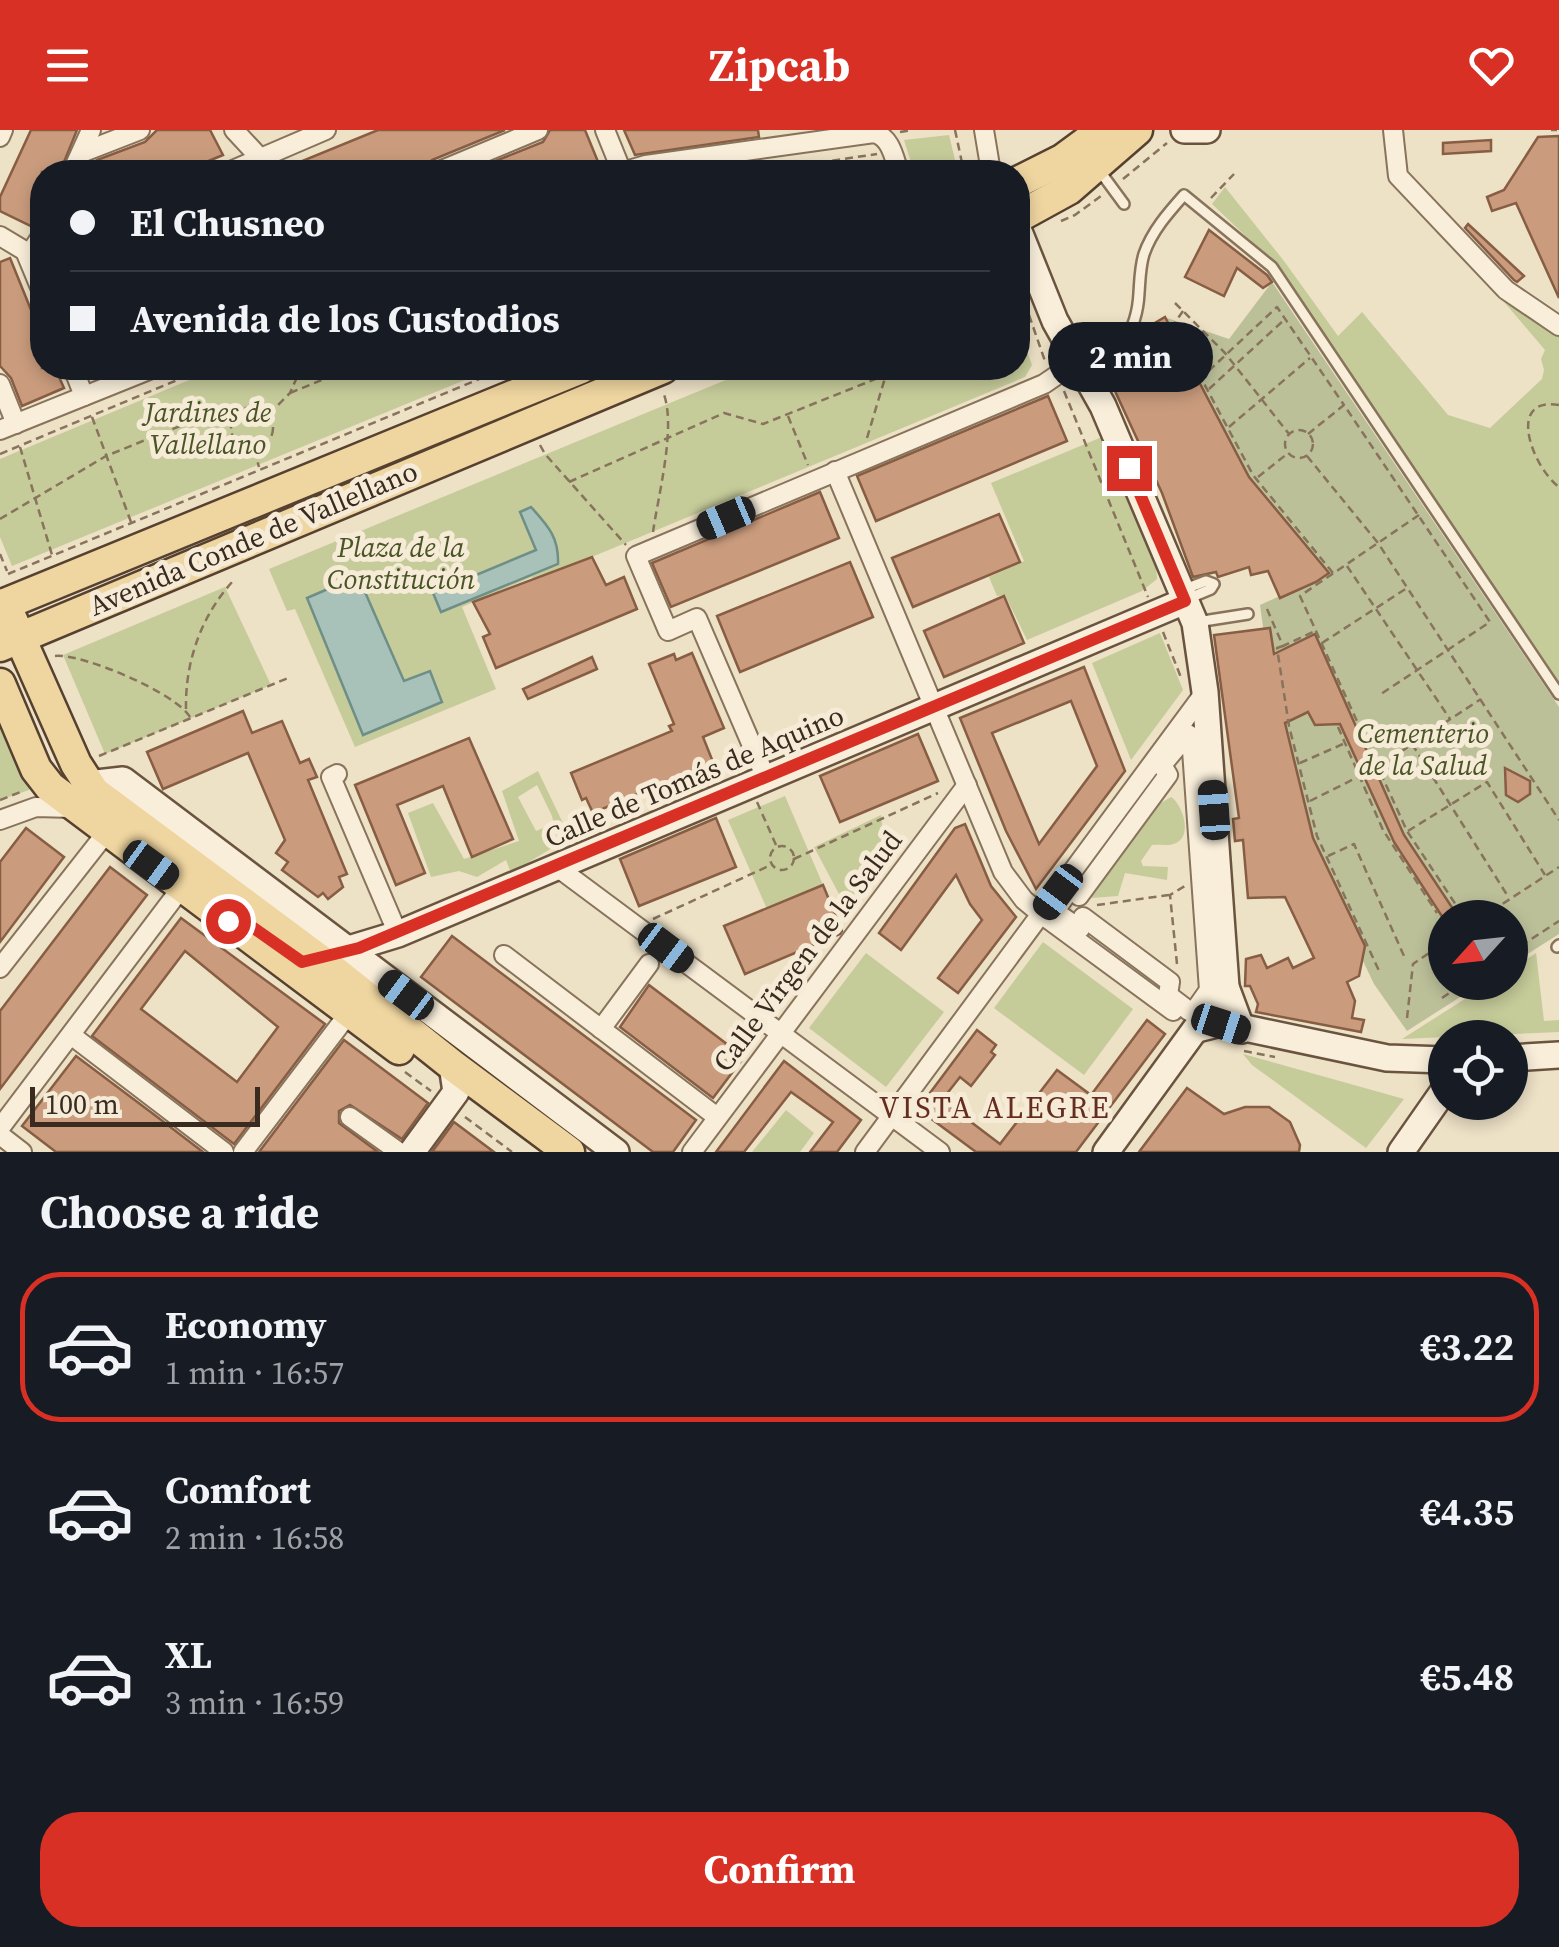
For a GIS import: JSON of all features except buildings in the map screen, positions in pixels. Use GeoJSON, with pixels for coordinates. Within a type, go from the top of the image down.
{"type":"FeatureCollection","features":[{"type":"Feature","properties":{"kind":"main road"},"geometry":{"type":"LineString","coordinates":[[1030,176],[1062,160],[1104,130]]}},
{"type":"Feature","properties":{"kind":"main road"},"geometry":{"type":"LineString","coordinates":[[1030,210],[1068,189],[1137,130]]}},
{"type":"Feature","properties":{"kind":"main road","name":"Avenida Conde de Vallellano"},"geometry":{"type":"LineString","coordinates":[[5,613],[41,607],[88,587],[176,534],[552,380]]}},
{"type":"Feature","properties":{"kind":"main road","name":"Avenida Conde de Vallellano"},"geometry":{"type":"LineString","coordinates":[[5,613],[654,380]]}},
{"type":"Feature","properties":{"kind":"main road"},"geometry":{"type":"LineString","coordinates":[[5,613],[88,783],[182,887],[349,1012],[569,1152]]}},
{"type":"Feature","properties":{"kind":"main road"},"geometry":{"type":"LineString","coordinates":[[0,684],[40,776],[88,783],[120,813],[334,956],[454,1079],[536,1152]]}},
{"type":"Feature","properties":{"kind":"street"},"geometry":{"type":"LineString","coordinates":[[78,160],[92,130]]}},
{"type":"Feature","properties":{"kind":"street"},"geometry":{"type":"LineString","coordinates":[[81,153],[140,130]]}},
{"type":"Feature","properties":{"kind":"street"},"geometry":{"type":"LineString","coordinates":[[234,130],[262,160]]}},
{"type":"Feature","properties":{"kind":"street"},"geometry":{"type":"LineString","coordinates":[[275,160],[326,130]]}},
{"type":"Feature","properties":{"kind":"street"},"geometry":{"type":"LineString","coordinates":[[466,160],[538,130]]}},
{"type":"Feature","properties":{"kind":"street"},"geometry":{"type":"LineString","coordinates":[[605,130],[617,160]]}},
{"type":"Feature","properties":{"kind":"street"},"geometry":{"type":"LineString","coordinates":[[984,130],[989,160]]}},
{"type":"Feature","properties":{"kind":"street"},"geometry":{"type":"LineString","coordinates":[[1184,130],[1207,130]]}},
{"type":"Feature","properties":{"kind":"street"},"geometry":{"type":"LineString","coordinates":[[1393,130],[1398,176],[1506,290],[1559,326]]}},
{"type":"Feature","properties":{"kind":"street"},"geometry":{"type":"LineString","coordinates":[[677,160],[838,134],[882,135],[893,160]]}},
{"type":"Feature","properties":{"kind":"street"},"geometry":{"type":"LineString","coordinates":[[0,236],[30,251]]}},
{"type":"Feature","properties":{"kind":"street"},"geometry":{"type":"LineString","coordinates":[[1030,260],[1072,370],[1104,406],[1187,605],[1226,988],[1242,1030]]}},
{"type":"Feature","properties":{"kind":"street"},"geometry":{"type":"LineString","coordinates":[[758,782],[697,618],[668,631],[636,556],[1072,370]]}},
{"type":"Feature","properties":{"kind":"street"},"geometry":{"type":"LineString","coordinates":[[78,380],[84,396]]}},
{"type":"Feature","properties":{"kind":"street"},"geometry":{"type":"LineString","coordinates":[[0,384],[8,427],[124,380]]}},
{"type":"Feature","properties":{"kind":"street"},"geometry":{"type":"LineString","coordinates":[[835,471],[1004,872],[1024,900],[1197,1029],[1221,1024],[1388,1058],[1428,1059]]}},
{"type":"Feature","properties":{"kind":"street","name":"Calle de Tomás de Aquino"},"geometry":{"type":"LineString","coordinates":[[334,956],[398,934],[1155,614],[1187,605]]}},
{"type":"Feature","properties":{"kind":"street"},"geometry":{"type":"LineString","coordinates":[[864,1152],[1199,701]]}},
{"type":"Feature","properties":{"kind":"street"},"geometry":{"type":"LineString","coordinates":[[1184,736],[1191,736],[1209,990],[1195,1010],[1190,1011],[1168,995],[1170,982],[1083,917],[1080,929],[1062,916],[1058,908],[1073,884],[1079,896],[1168,775],[1162,765],[1184,736]]}},
{"type":"Feature","properties":{"kind":"street"},"geometry":{"type":"LineString","coordinates":[[338,774],[330,777],[398,934]]}},
{"type":"Feature","properties":{"kind":"street"},"geometry":{"type":"LineString","coordinates":[[0,820],[88,783]]}},
{"type":"Feature","properties":{"kind":"street","name":"Calle Virgen de la Salud"},"geometry":{"type":"LineString","coordinates":[[692,1152],[966,783]]}},
{"type":"Feature","properties":{"kind":"street"},"geometry":{"type":"LineString","coordinates":[[0,968],[99,842]]}},
{"type":"Feature","properties":{"kind":"street"},"geometry":{"type":"LineString","coordinates":[[557,866],[940,1152]]}},
{"type":"Feature","properties":{"kind":"street"},"geometry":{"type":"LineString","coordinates":[[22,1152],[0,1132],[182,887]]}},
{"type":"Feature","properties":{"kind":"street"},"geometry":{"type":"LineString","coordinates":[[228,921],[248,924],[299,961],[334,956],[616,1152]]}},
{"type":"Feature","properties":{"kind":"street"},"geometry":{"type":"LineString","coordinates":[[504,955],[717,1117]]}},
{"type":"Feature","properties":{"kind":"street"},"geometry":{"type":"LineString","coordinates":[[601,1029],[649,964]]}},
{"type":"Feature","properties":{"kind":"street"},"geometry":{"type":"LineString","coordinates":[[1106,1152],[1226,988]]}},
{"type":"Feature","properties":{"kind":"street"},"geometry":{"type":"LineString","coordinates":[[243,1152],[349,1012]]}},
{"type":"Feature","properties":{"kind":"street"},"geometry":{"type":"LineString","coordinates":[[71,1035],[224,1152]]}},
{"type":"Feature","properties":{"kind":"street"},"geometry":{"type":"LineString","coordinates":[[1528,1057],[1559,1054]]}},
{"type":"Feature","properties":{"kind":"street"},"geometry":{"type":"LineString","coordinates":[[412,1152],[454,1079]]}},
{"type":"Feature","properties":{"kind":"street"},"geometry":{"type":"LineString","coordinates":[[1401,1152],[1428,1113]]}},
{"type":"Feature","properties":{"kind":"street"},"geometry":{"type":"LineString","coordinates":[[350,1116],[399,1152]]}},
{"type":"Feature","properties":{"kind":"lane"},"geometry":{"type":"LineString","coordinates":[[1096,166],[1124,204]]}},
{"type":"Feature","properties":{"kind":"lane"},"geometry":{"type":"LineString","coordinates":[[1072,370],[1117,352],[1132,329],[1138,312],[1141,266],[1158,226],[1184,195],[1272,267],[1559,694]]}},
{"type":"Feature","properties":{"kind":"lane"},"geometry":{"type":"LineString","coordinates":[[1187,605],[1248,614]]}},
{"type":"Feature","properties":{"kind":"path"},"geometry":{"type":"LineString","coordinates":[[955,130],[961,160]]}},
{"type":"Feature","properties":{"kind":"path"},"geometry":{"type":"LineString","coordinates":[[837,160],[877,154],[879,160]]}},
{"type":"Feature","properties":{"kind":"path"},"geometry":{"type":"LineString","coordinates":[[1202,210],[1234,174]]}},
{"type":"Feature","properties":{"kind":"path"},"geometry":{"type":"LineString","coordinates":[[1175,302],[1226,354],[1290,434]]}},
{"type":"Feature","properties":{"kind":"path"},"geometry":{"type":"LineString","coordinates":[[1333,574],[1256,478],[1201,378],[1277,307],[1490,622],[1378,696]]}},
{"type":"Feature","properties":{"kind":"path"},"geometry":{"type":"LineString","coordinates":[[1184,310],[1174,324],[1198,371]]}},
{"type":"Feature","properties":{"kind":"path"},"geometry":{"type":"LineString","coordinates":[[1030,316],[1045,362],[1072,370],[1078,423],[1096,476],[1155,614],[1199,701]]}},
{"type":"Feature","properties":{"kind":"path"},"geometry":{"type":"LineString","coordinates":[[1207,390],[1285,319]]}},
{"type":"Feature","properties":{"kind":"path"},"geometry":{"type":"LineString","coordinates":[[1228,428],[1311,357]]}},
{"type":"Feature","properties":{"kind":"path"},"geometry":{"type":"LineString","coordinates":[[0,454],[177,380]]}},
{"type":"Feature","properties":{"kind":"path"},"geometry":{"type":"LineString","coordinates":[[268,415],[290,393],[296,380]]}},
{"type":"Feature","properties":{"kind":"path"},"geometry":{"type":"LineString","coordinates":[[290,393],[322,380]]}},
{"type":"Feature","properties":{"kind":"path"},"geometry":{"type":"LineString","coordinates":[[5,613],[53,555],[477,380]]}},
{"type":"Feature","properties":{"kind":"path"},"geometry":{"type":"LineString","coordinates":[[654,549],[668,404],[663,380]]}},
{"type":"Feature","properties":{"kind":"path"},"geometry":{"type":"LineString","coordinates":[[569,482],[724,413],[764,424],[864,380]]}},
{"type":"Feature","properties":{"kind":"path"},"geometry":{"type":"LineString","coordinates":[[866,442],[884,380]]}},
{"type":"Feature","properties":{"kind":"path"},"geometry":{"type":"LineString","coordinates":[[1308,434],[1344,404]]}},
{"type":"Feature","properties":{"kind":"path"},"geometry":{"type":"LineString","coordinates":[[1559,405],[1546,404],[1535,412],[1528,431],[1536,460],[1559,487]]}},
{"type":"Feature","properties":{"kind":"path"},"geometry":{"type":"LineString","coordinates":[[0,519],[106,456],[180,426],[234,417],[251,407],[268,415],[273,426],[270,439],[254,449]]}},
{"type":"Feature","properties":{"kind":"path"},"geometry":{"type":"LineString","coordinates":[[787,414],[809,466]]}},
{"type":"Feature","properties":{"kind":"path"},"geometry":{"type":"LineString","coordinates":[[91,415],[131,522]]}},
{"type":"Feature","properties":{"kind":"path"},"geometry":{"type":"LineString","coordinates":[[234,417],[232,430],[236,442],[254,449]]}},
{"type":"Feature","properties":{"kind":"path"},"geometry":{"type":"LineString","coordinates":[[1298,430],[1308,434],[1312,444],[1306,456],[1298,458],[1288,453],[1285,442],[1290,434],[1298,430]]}},
{"type":"Feature","properties":{"kind":"path"},"geometry":{"type":"LineString","coordinates":[[538,439],[545,454],[636,556]]}},
{"type":"Feature","properties":{"kind":"path"},"geometry":{"type":"LineString","coordinates":[[20,446],[53,555]]}},
{"type":"Feature","properties":{"kind":"path"},"geometry":{"type":"LineString","coordinates":[[254,449],[260,470]]}},
{"type":"Feature","properties":{"kind":"path"},"geometry":{"type":"LineString","coordinates":[[1256,478],[1288,453]]}},
{"type":"Feature","properties":{"kind":"path"},"geometry":{"type":"LineString","coordinates":[[1306,456],[1378,542],[1559,820]]}},
{"type":"Feature","properties":{"kind":"path"},"geometry":{"type":"LineString","coordinates":[[1419,515],[1300,596],[1407,831],[1453,900]]}},
{"type":"Feature","properties":{"kind":"path"},"geometry":{"type":"LineString","coordinates":[[0,554],[5,613]]}},
{"type":"Feature","properties":{"kind":"path"},"geometry":{"type":"LineString","coordinates":[[1346,565],[1450,719]]}},
{"type":"Feature","properties":{"kind":"path"},"geometry":{"type":"LineString","coordinates":[[186,710],[187,672],[194,645],[234,581]]}},
{"type":"Feature","properties":{"kind":"path"},"geometry":{"type":"LineString","coordinates":[[1322,643],[1408,587]]}},
{"type":"Feature","properties":{"kind":"path"},"geometry":{"type":"LineString","coordinates":[[1268,609],[1282,646]]}},
{"type":"Feature","properties":{"kind":"path"},"geometry":{"type":"LineString","coordinates":[[1316,631],[1277,648],[1298,763],[1317,836],[1380,973]]}},
{"type":"Feature","properties":{"kind":"path"},"geometry":{"type":"LineString","coordinates":[[50,657],[63,655],[133,680],[186,710],[191,718]]}},
{"type":"Feature","properties":{"kind":"path"},"geometry":{"type":"LineString","coordinates":[[88,783],[191,718],[288,678]]}},
{"type":"Feature","properties":{"kind":"path"},"geometry":{"type":"LineString","coordinates":[[1378,767],[1482,698]]}},
{"type":"Feature","properties":{"kind":"path"},"geometry":{"type":"LineString","coordinates":[[1338,726],[1382,830],[1428,900]]}},
{"type":"Feature","properties":{"kind":"path"},"geometry":{"type":"LineString","coordinates":[[1298,763],[1345,744]]}},
{"type":"Feature","properties":{"kind":"path"},"geometry":{"type":"LineString","coordinates":[[1412,744],[1510,898]]}},
{"type":"Feature","properties":{"kind":"path"},"geometry":{"type":"LineString","coordinates":[[1308,801],[1360,776]]}},
{"type":"Feature","properties":{"kind":"path"},"geometry":{"type":"LineString","coordinates":[[758,782],[777,846]]}},
{"type":"Feature","properties":{"kind":"path"},"geometry":{"type":"LineString","coordinates":[[1407,831],[1487,782],[1545,876]]}},
{"type":"Feature","properties":{"kind":"path"},"geometry":{"type":"LineString","coordinates":[[0,800],[23,792],[20,783]]}},
{"type":"Feature","properties":{"kind":"path"},"geometry":{"type":"LineString","coordinates":[[794,859],[966,783]]}},
{"type":"Feature","properties":{"kind":"path"},"geometry":{"type":"LineString","coordinates":[[1326,856],[1354,844],[1404,956]]}},
{"type":"Feature","properties":{"kind":"path"},"geometry":{"type":"LineString","coordinates":[[638,926],[771,865],[784,870],[794,859],[788,848],[777,846]]}},
{"type":"Feature","properties":{"kind":"path"},"geometry":{"type":"LineString","coordinates":[[771,865],[769,856],[777,846]]}},
{"type":"Feature","properties":{"kind":"path"},"geometry":{"type":"LineString","coordinates":[[1507,900],[1559,867]]}},
{"type":"Feature","properties":{"kind":"path"},"geometry":{"type":"LineString","coordinates":[[1095,905],[1170,895],[1196,880]]}},
{"type":"Feature","properties":{"kind":"path"},"geometry":{"type":"LineString","coordinates":[[1170,895],[1178,969]]}},
{"type":"Feature","properties":{"kind":"path"},"geometry":{"type":"LineString","coordinates":[[1528,941],[1559,921]]}},
{"type":"Feature","properties":{"kind":"path"},"geometry":{"type":"LineString","coordinates":[[1408,1018],[1413,964],[1428,954]]}},
{"type":"Feature","properties":{"kind":"green space"},"geometry":{"type":"Polygon","coordinates":[[[949,135],[955,160],[910,160],[904,140],[949,135]]]}},
{"type":"Feature","properties":{"kind":"green space"},"geometry":{"type":"Polygon","coordinates":[[[1225,187],[1338,336],[1362,312],[1448,415],[1490,428],[1542,379],[1541,359],[1545,350],[1488,283],[1559,333],[1559,683],[1278,267],[1212,204],[1225,187]]]}},
{"type":"Feature","properties":{"kind":"green space","name":"Cementerio de la Salud"},"geometry":{"type":"Polygon","coordinates":[[[1272,282],[1559,707],[1559,934],[1528,954],[1528,900],[1428,900],[1428,1000],[1455,1000],[1407,1031],[1374,984],[1303,836],[1276,722],[1260,605],[1280,596],[1270,537],[1158,320],[1164,317],[1229,339],[1272,282]]]}},
{"type":"Feature","properties":{"kind":"green space","name":"Jardines de Vallellano"},"geometry":{"type":"Polygon","coordinates":[[[189,380],[465,380],[12,566],[0,537],[0,459],[189,380]]]}},
{"type":"Feature","properties":{"kind":"green space","name":"Plaza de la Constitución"},"geometry":{"type":"Polygon","coordinates":[[[726,380],[1018,380],[534,581],[532,577],[462,607],[496,689],[355,747],[295,609],[287,611],[269,569],[726,380]],[[536,550],[434,593],[441,612],[536,550]],[[358,576],[308,598],[404,682],[358,576]]]}},
{"type":"Feature","properties":{"kind":"green space"},"geometry":{"type":"Polygon","coordinates":[[[1102,437],[1156,565],[1157,579],[1142,591],[1027,640],[1005,595],[997,596],[989,577],[1024,561],[991,483],[1102,437]]]}},
{"type":"Feature","properties":{"kind":"green space"},"geometry":{"type":"Polygon","coordinates":[[[225,587],[271,685],[105,754],[63,655],[225,587]]]}},
{"type":"Feature","properties":{"kind":"green space"},"geometry":{"type":"Polygon","coordinates":[[[1160,633],[1183,690],[1131,760],[1092,663],[1160,633]]]}},
{"type":"Feature","properties":{"kind":"green space"},"geometry":{"type":"Polygon","coordinates":[[[0,706],[32,781],[29,790],[0,800],[0,706]]]}},
{"type":"Feature","properties":{"kind":"green space"},"geometry":{"type":"Polygon","coordinates":[[[538,771],[571,840],[559,846],[552,816],[537,785],[518,797],[536,831],[548,826],[552,848],[511,873],[506,860],[477,877],[459,871],[431,877],[408,813],[433,803],[464,859],[519,841],[502,791],[538,771]]]}},
{"type":"Feature","properties":{"kind":"green space"},"geometry":{"type":"Polygon","coordinates":[[[785,796],[823,885],[767,909],[728,820],[785,796]]]}},
{"type":"Feature","properties":{"kind":"green space"},"geometry":{"type":"Polygon","coordinates":[[[1171,797],[1184,819],[1182,838],[1172,844],[1152,845],[1141,861],[1143,866],[1168,867],[1167,880],[1125,873],[1118,896],[1091,898],[1159,804],[1171,797]]]}},
{"type":"Feature","properties":{"kind":"green space"},"geometry":{"type":"Polygon","coordinates":[[[881,815],[885,856],[847,909],[814,847],[881,815]]]}},
{"type":"Feature","properties":{"kind":"green space"},"geometry":{"type":"Polygon","coordinates":[[[1043,942],[1133,1009],[1084,1075],[994,1008],[1043,942]]]}},
{"type":"Feature","properties":{"kind":"green space"},"geometry":{"type":"Polygon","coordinates":[[[866,953],[944,1012],[886,1087],[809,1028],[866,953]]]}},
{"type":"Feature","properties":{"kind":"green space"},"geometry":{"type":"Polygon","coordinates":[[[1536,953],[1544,1021],[1559,1020],[1559,1032],[1528,1033],[1528,1020],[1432,1020],[1463,1000],[1528,1000],[1528,958],[1536,953]]]}},
{"type":"Feature","properties":{"kind":"green space"},"geometry":{"type":"Polygon","coordinates":[[[1428,1022],[1428,1038],[1402,1039],[1428,1022]]]}},
{"type":"Feature","properties":{"kind":"green space"},"geometry":{"type":"Polygon","coordinates":[[[1243,1054],[1404,1099],[1366,1148],[1252,1065],[1243,1054]]]}},
{"type":"Feature","properties":{"kind":"green space"},"geometry":{"type":"Polygon","coordinates":[[[786,1110],[814,1133],[800,1152],[752,1152],[786,1110]]]}},
{"type":"Feature","properties":{"kind":"water"},"geometry":{"type":"Polygon","coordinates":[[[531,507],[551,532],[558,564],[441,612],[433,593],[536,550],[520,512],[531,507]]]}},
{"type":"Feature","properties":{"kind":"water"},"geometry":{"type":"Polygon","coordinates":[[[358,576],[404,681],[430,671],[442,702],[363,735],[307,598],[358,576]]]}},
{"type":"Feature","properties":{"kind":"district","name":"VISTA ALEGRE"},"geometry":{"type":"Point","coordinates":[995,1108]}},
{"type":"Feature","properties":{"kind":"route"},"geometry":{"type":"LineString","coordinates":[[228,921],[248,924],[302,962],[359,948],[1185,601],[1129,468]]}}]}
